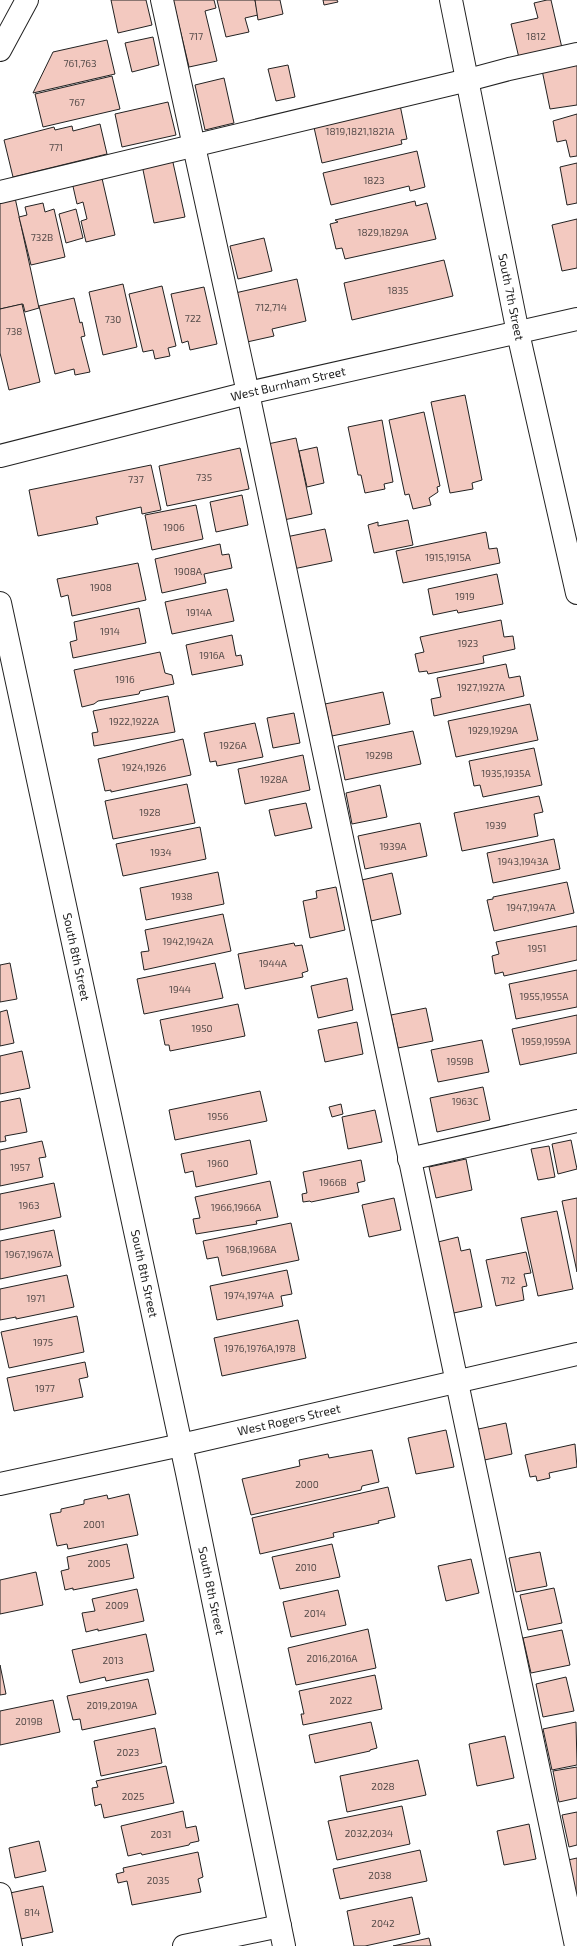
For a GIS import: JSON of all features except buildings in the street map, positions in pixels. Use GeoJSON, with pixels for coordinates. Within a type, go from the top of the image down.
{"type":"FeatureCollection","features":[{"type":"Feature","properties":{"kind":"street"},"geometry":{"type":"LineString","coordinates":[[0,50],[27,0]]}},
{"type":"Feature","properties":{"kind":"street"},"geometry":{"type":"LineString","coordinates":[[162,0],[248,393],[576,1946]]}},
{"type":"Feature","properties":{"kind":"street","name":"South 7th Street"},"geometry":{"type":"LineString","coordinates":[[451,0],[518,333],[577,593]]}},
{"type":"Feature","properties":{"kind":"street"},"geometry":{"type":"LineString","coordinates":[[0,192],[509,69],[577,54]]}},
{"type":"Feature","properties":{"kind":"street","name":"West Burnham Street"},"geometry":{"type":"LineString","coordinates":[[0,456],[248,393],[577,319]]}},
{"type":"Feature","properties":{"kind":"street","name":"South 8th Street"},"geometry":{"type":"LineString","coordinates":[[0,603],[3,637],[181,1445],[282,1936]]}},
{"type":"Feature","properties":{"kind":"street"},"geometry":{"type":"LineString","coordinates":[[409,1159],[577,1121]]}},
{"type":"Feature","properties":{"kind":"street","name":"West Rogers Street"},"geometry":{"type":"LineString","coordinates":[[0,1484],[181,1445],[577,1354]]}},
{"type":"Feature","properties":{"kind":"street"},"geometry":{"type":"LineString","coordinates":[[0,1894],[11,1946]]}},
{"type":"Feature","properties":{"kind":"street"},"geometry":{"type":"LineString","coordinates":[[184,1946],[282,1936]]}}]}
